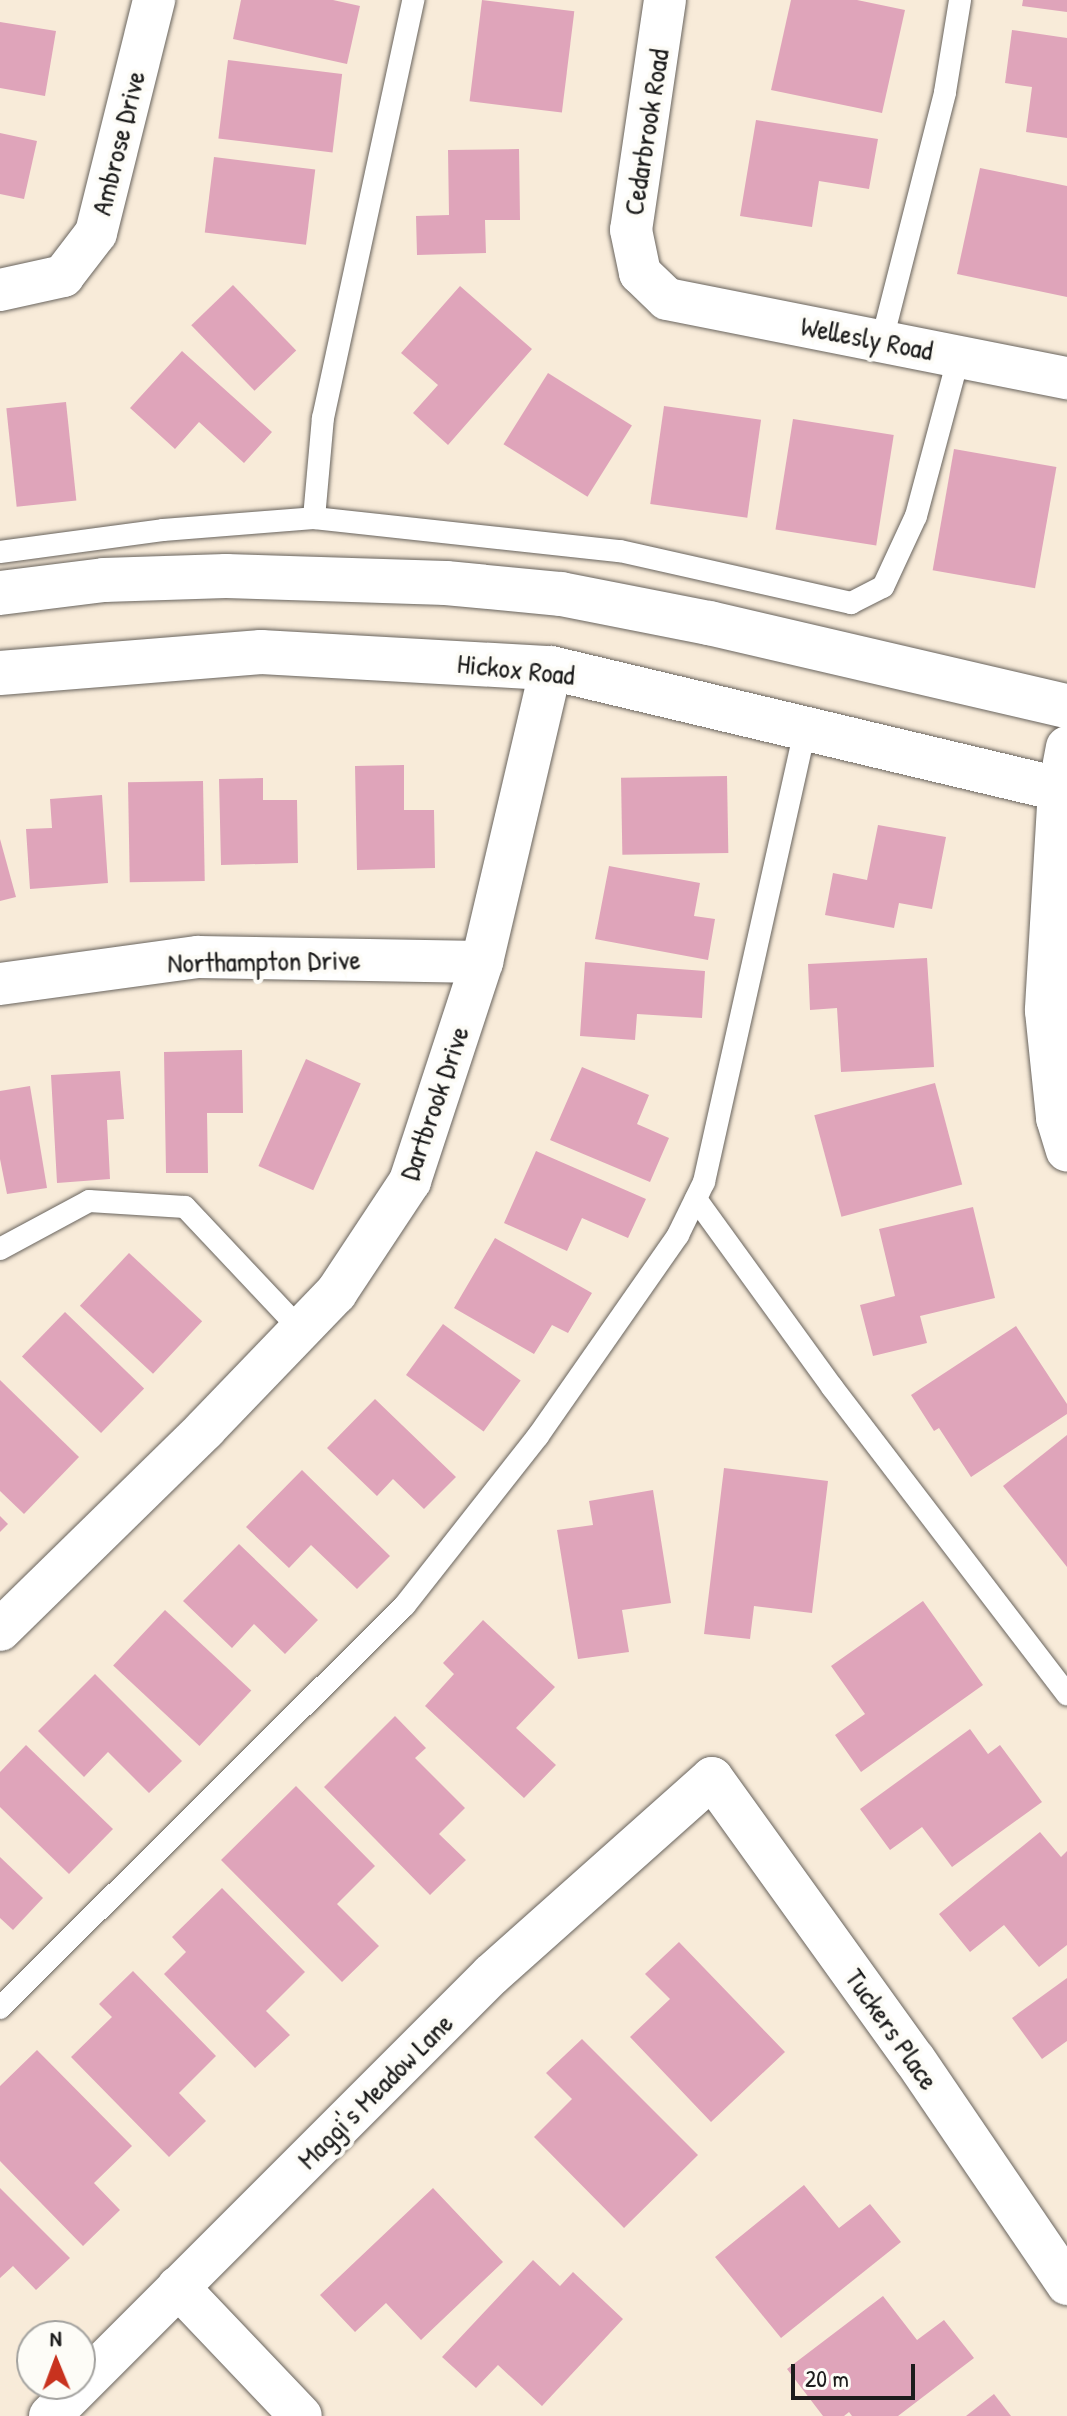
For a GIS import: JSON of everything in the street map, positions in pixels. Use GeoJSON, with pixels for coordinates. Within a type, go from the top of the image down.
{"type":"FeatureCollection","features":[{"type":"Feature","properties":{"kind":"street","name":"Ambrose Drive"},"geometry":{"type":"LineString","coordinates":[[0,290],[63,276],[96,233],[154,0]]}},
{"type":"Feature","properties":{"kind":"street","name":"Cedarbrook Road"},"geometry":{"type":"LineString","coordinates":[[665,0],[631,230],[640,273],[667,299]]}},
{"type":"Feature","properties":{"kind":"street","name":"Wellesly Road"},"geometry":{"type":"LineString","coordinates":[[667,299],[1067,378]]}},
{"type":"Feature","properties":{"kind":"street"},"geometry":{"type":"LineString","coordinates":[[0,593],[104,580],[226,576],[446,583],[547,593],[709,623],[1067,706]]}},
{"type":"Feature","properties":{"kind":"street","name":"Hickox Road"},"geometry":{"type":"LineString","coordinates":[[0,673],[261,652],[551,668],[805,729],[1064,776]]}},
{"type":"Feature","properties":{"kind":"street","name":"Dartbrook Drive"},"geometry":{"type":"LineString","coordinates":[[0,1630],[205,1429],[336,1293],[410,1181],[482,962],[551,668]]}},
{"type":"Feature","properties":{"kind":"street"},"geometry":{"type":"LineString","coordinates":[[1064,776],[1046,1011],[1057,1118],[1067,1151]]}},
{"type":"Feature","properties":{"kind":"street","name":"Northampton Drive"},"geometry":{"type":"LineString","coordinates":[[0,984],[198,957],[482,962]]}},
{"type":"Feature","properties":{"kind":"street","name":"Tuckers Place"},"geometry":{"type":"LineString","coordinates":[[712,1778],[915,2060],[1067,2284]]}},
{"type":"Feature","properties":{"kind":"street","name":"Maggi's Meadow Lane"},"geometry":{"type":"LineString","coordinates":[[50,2416],[491,1975],[712,1778]]}},
{"type":"Feature","properties":{"kind":"street"},"geometry":{"type":"LineString","coordinates":[[178,2287],[301,2416]]}},
{"type":"Feature","properties":{"kind":"lane"},"geometry":{"type":"LineString","coordinates":[[314,518],[323,418],[413,0]]}},
{"type":"Feature","properties":{"kind":"lane"},"geometry":{"type":"LineString","coordinates":[[882,340],[945,92],[960,0]]}},
{"type":"Feature","properties":{"kind":"lane"},"geometry":{"type":"LineString","coordinates":[[0,552],[163,530],[314,518],[620,551],[851,603],[883,587],[916,516],[959,356]]}},
{"type":"Feature","properties":{"kind":"lane"},"geometry":{"type":"LineString","coordinates":[[0,2008],[405,1605],[538,1436],[678,1235],[704,1182],[805,729]]}},
{"type":"Feature","properties":{"kind":"lane"},"geometry":{"type":"LineString","coordinates":[[696,1199],[832,1387],[1067,1694]]}},
{"type":"Feature","properties":{"kind":"lane"},"geometry":{"type":"LineString","coordinates":[[0,1249],[89,1201],[185,1207],[301,1330]]}},
{"type":"Feature","properties":{"kind":"building"},"geometry":{"type":"Polygon","coordinates":[[[241,0],[333,0],[360,6],[347,64],[233,39],[241,0]]]}},
{"type":"Feature","properties":{"kind":"building"},"geometry":{"type":"Polygon","coordinates":[[[482,0],[574,11],[562,113],[470,101],[482,0]]]}},
{"type":"Feature","properties":{"kind":"building"},"geometry":{"type":"Polygon","coordinates":[[[791,0],[857,0],[905,10],[882,113],[771,90],[791,0]]]}},
{"type":"Feature","properties":{"kind":"building"},"geometry":{"type":"Polygon","coordinates":[[[1023,0],[1067,0],[1067,12],[1022,6],[1023,0]]]}},
{"type":"Feature","properties":{"kind":"building"},"geometry":{"type":"Polygon","coordinates":[[[0,22],[56,31],[45,96],[0,88],[0,22]]]}},
{"type":"Feature","properties":{"kind":"building"},"geometry":{"type":"Polygon","coordinates":[[[1012,30],[1067,38],[1067,138],[1026,132],[1032,87],[1005,83],[1012,30]]]}},
{"type":"Feature","properties":{"kind":"building"},"geometry":{"type":"Polygon","coordinates":[[[228,60],[342,74],[333,152],[218,138],[228,60]]]}},
{"type":"Feature","properties":{"kind":"building"},"geometry":{"type":"Polygon","coordinates":[[[756,120],[878,139],[869,189],[819,181],[812,227],[740,216],[756,120]]]}},
{"type":"Feature","properties":{"kind":"building"},"geometry":{"type":"Polygon","coordinates":[[[0,133],[37,141],[24,199],[0,194],[0,133]]]}},
{"type":"Feature","properties":{"kind":"building"},"geometry":{"type":"Polygon","coordinates":[[[519,149],[520,220],[485,220],[486,253],[417,255],[416,216],[449,215],[448,150],[519,149]]]}},
{"type":"Feature","properties":{"kind":"building"},"geometry":{"type":"Polygon","coordinates":[[[214,157],[315,169],[306,245],[205,232],[214,157]]]}},
{"type":"Feature","properties":{"kind":"building"},"geometry":{"type":"Polygon","coordinates":[[[980,168],[1067,186],[1067,297],[957,274],[980,168]]]}},
{"type":"Feature","properties":{"kind":"building"},"geometry":{"type":"Polygon","coordinates":[[[233,285],[296,350],[254,391],[191,325],[233,285]]]}},
{"type":"Feature","properties":{"kind":"building"},"geometry":{"type":"Polygon","coordinates":[[[460,286],[532,349],[448,445],[413,413],[438,385],[401,353],[460,286]]]}},
{"type":"Feature","properties":{"kind":"building"},"geometry":{"type":"Polygon","coordinates":[[[182,351],[272,432],[244,463],[199,422],[175,449],[130,408],[182,351]]]}},
{"type":"Feature","properties":{"kind":"building"},"geometry":{"type":"Polygon","coordinates":[[[548,373],[632,425],[587,497],[503,444],[548,373]]]}},
{"type":"Feature","properties":{"kind":"building"},"geometry":{"type":"Polygon","coordinates":[[[66,402],[76,500],[17,507],[6,408],[66,402]]]}},
{"type":"Feature","properties":{"kind":"building"},"geometry":{"type":"Polygon","coordinates":[[[664,406],[761,420],[747,518],[650,504],[664,406]]]}},
{"type":"Feature","properties":{"kind":"building"},"geometry":{"type":"Polygon","coordinates":[[[793,419],[894,435],[876,546],[775,530],[793,419]]]}},
{"type":"Feature","properties":{"kind":"building"},"geometry":{"type":"Polygon","coordinates":[[[954,449],[1056,467],[1035,588],[933,570],[954,449]]]}},
{"type":"Feature","properties":{"kind":"building"},"geometry":{"type":"Polygon","coordinates":[[[404,765],[404,810],[434,810],[435,868],[357,870],[355,766],[404,765]]]}},
{"type":"Feature","properties":{"kind":"building"},"geometry":{"type":"Polygon","coordinates":[[[727,776],[728,853],[622,855],[621,778],[727,776]]]}},
{"type":"Feature","properties":{"kind":"building"},"geometry":{"type":"Polygon","coordinates":[[[263,778],[263,800],[297,800],[298,863],[221,865],[219,779],[263,778]]]}},
{"type":"Feature","properties":{"kind":"building"},"geometry":{"type":"Polygon","coordinates":[[[203,781],[205,881],[130,882],[128,782],[203,781]]]}},
{"type":"Feature","properties":{"kind":"building"},"geometry":{"type":"Polygon","coordinates":[[[102,795],[108,883],[30,889],[26,829],[52,828],[50,799],[102,795]]]}},
{"type":"Feature","properties":{"kind":"building"},"geometry":{"type":"Polygon","coordinates":[[[878,825],[946,837],[932,909],[899,903],[894,928],[825,915],[833,873],[867,880],[878,825]]]}},
{"type":"Feature","properties":{"kind":"building"},"geometry":{"type":"Polygon","coordinates":[[[0,839],[16,897],[0,901],[0,839]]]}},
{"type":"Feature","properties":{"kind":"building"},"geometry":{"type":"Polygon","coordinates":[[[609,866],[700,883],[694,916],[715,919],[708,960],[595,939],[609,866]]]}},
{"type":"Feature","properties":{"kind":"building"},"geometry":{"type":"Polygon","coordinates":[[[927,958],[934,1067],[841,1072],[837,1008],[810,1010],[808,964],[927,958]]]}},
{"type":"Feature","properties":{"kind":"building"},"geometry":{"type":"Polygon","coordinates":[[[585,962],[705,971],[702,1018],[637,1014],[635,1040],[580,1036],[585,962]]]}},
{"type":"Feature","properties":{"kind":"building"},"geometry":{"type":"Polygon","coordinates":[[[242,1050],[243,1113],[207,1113],[208,1173],[166,1173],[164,1052],[242,1050]]]}},
{"type":"Feature","properties":{"kind":"building"},"geometry":{"type":"Polygon","coordinates":[[[306,1059],[361,1083],[313,1190],[258,1166],[306,1059]]]}},
{"type":"Feature","properties":{"kind":"building"},"geometry":{"type":"Polygon","coordinates":[[[582,1067],[649,1095],[637,1124],[669,1138],[650,1182],[550,1140],[582,1067]]]}},
{"type":"Feature","properties":{"kind":"building"},"geometry":{"type":"Polygon","coordinates":[[[120,1071],[124,1119],[107,1120],[110,1179],[57,1183],[51,1075],[120,1071]]]}},
{"type":"Feature","properties":{"kind":"building"},"geometry":{"type":"Polygon","coordinates":[[[935,1083],[962,1184],[841,1217],[814,1115],[935,1083]]]}},
{"type":"Feature","properties":{"kind":"building"},"geometry":{"type":"Polygon","coordinates":[[[30,1086],[47,1188],[7,1194],[0,1159],[0,1091],[30,1086]]]}},
{"type":"Feature","properties":{"kind":"building"},"geometry":{"type":"Polygon","coordinates":[[[536,1151],[646,1199],[628,1238],[582,1218],[567,1251],[504,1223],[536,1151]]]}},
{"type":"Feature","properties":{"kind":"building"},"geometry":{"type":"Polygon","coordinates":[[[973,1207],[995,1298],[920,1316],[927,1343],[873,1356],[860,1305],[895,1296],[879,1229],[973,1207]]]}},
{"type":"Feature","properties":{"kind":"building"},"geometry":{"type":"Polygon","coordinates":[[[495,1238],[592,1293],[568,1333],[552,1325],[534,1354],[454,1308],[495,1238]]]}},
{"type":"Feature","properties":{"kind":"building"},"geometry":{"type":"Polygon","coordinates":[[[129,1253],[202,1321],[153,1374],[80,1306],[129,1253]]]}},
{"type":"Feature","properties":{"kind":"building"},"geometry":{"type":"Polygon","coordinates":[[[65,1312],[144,1388],[101,1433],[22,1357],[65,1312]]]}},
{"type":"Feature","properties":{"kind":"building"},"geometry":{"type":"Polygon","coordinates":[[[443,1324],[521,1380],[484,1431],[406,1375],[443,1324]]]}},
{"type":"Feature","properties":{"kind":"building"},"geometry":{"type":"Polygon","coordinates":[[[1016,1326],[1067,1404],[1067,1414],[971,1477],[939,1428],[934,1431],[911,1395],[1016,1326]]]}},
{"type":"Feature","properties":{"kind":"building"},"geometry":{"type":"Polygon","coordinates":[[[0,1380],[79,1457],[24,1514],[0,1491],[0,1380]]]}},
{"type":"Feature","properties":{"kind":"building"},"geometry":{"type":"Polygon","coordinates":[[[375,1399],[456,1477],[424,1509],[393,1479],[377,1496],[327,1448],[375,1399]]]}},
{"type":"Feature","properties":{"kind":"building"},"geometry":{"type":"Polygon","coordinates":[[[1067,1435],[1067,1567],[1003,1486],[1067,1435]]]}},
{"type":"Feature","properties":{"kind":"building"},"geometry":{"type":"Polygon","coordinates":[[[724,1468],[828,1481],[812,1613],[754,1606],[750,1639],[704,1634],[724,1468]]]}},
{"type":"Feature","properties":{"kind":"building"},"geometry":{"type":"Polygon","coordinates":[[[302,1470],[390,1556],[357,1589],[311,1545],[289,1568],[246,1527],[302,1470]]]}},
{"type":"Feature","properties":{"kind":"building"},"geometry":{"type":"Polygon","coordinates":[[[653,1490],[671,1603],[622,1610],[629,1652],[578,1659],[557,1530],[593,1525],[589,1501],[653,1490]]]}},
{"type":"Feature","properties":{"kind":"building"},"geometry":{"type":"Polygon","coordinates":[[[0,1516],[8,1524],[0,1532],[0,1516]]]}},
{"type":"Feature","properties":{"kind":"building"},"geometry":{"type":"Polygon","coordinates":[[[239,1544],[318,1620],[285,1654],[254,1624],[232,1648],[183,1601],[239,1544]]]}},
{"type":"Feature","properties":{"kind":"building"},"geometry":{"type":"Polygon","coordinates":[[[923,1601],[983,1685],[861,1772],[835,1735],[865,1714],[831,1666],[923,1601]]]}},
{"type":"Feature","properties":{"kind":"building"},"geometry":{"type":"Polygon","coordinates":[[[165,1610],[251,1690],[199,1746],[113,1666],[165,1610]]]}},
{"type":"Feature","properties":{"kind":"building"},"geometry":{"type":"Polygon","coordinates":[[[483,1620],[555,1687],[516,1728],[556,1765],[524,1798],[425,1706],[454,1674],[443,1663],[483,1620]]]}},
{"type":"Feature","properties":{"kind":"building"},"geometry":{"type":"Polygon","coordinates":[[[95,1674],[182,1761],[149,1793],[108,1752],[84,1777],[38,1731],[95,1674]]]}},
{"type":"Feature","properties":{"kind":"building"},"geometry":{"type":"Polygon","coordinates":[[[395,1716],[426,1748],[415,1758],[465,1808],[439,1834],[466,1860],[430,1895],[324,1787],[395,1716]]]}},
{"type":"Feature","properties":{"kind":"building"},"geometry":{"type":"Polygon","coordinates":[[[970,1729],[988,1754],[1000,1745],[1042,1802],[952,1867],[922,1827],[890,1850],[860,1809],[970,1729]]]}},
{"type":"Feature","properties":{"kind":"building"},"geometry":{"type":"Polygon","coordinates":[[[26,1745],[113,1829],[69,1874],[0,1807],[0,1772],[26,1745]]]}},
{"type":"Feature","properties":{"kind":"building"},"geometry":{"type":"Polygon","coordinates":[[[296,1786],[375,1866],[337,1904],[379,1946],[342,1982],[221,1860],[296,1786]]]}},
{"type":"Feature","properties":{"kind":"building"},"geometry":{"type":"Polygon","coordinates":[[[1040,1832],[1061,1857],[1067,1851],[1067,1945],[1039,1967],[1004,1925],[970,1952],[939,1914],[1040,1832]]]}},
{"type":"Feature","properties":{"kind":"building"},"geometry":{"type":"Polygon","coordinates":[[[0,1857],[43,1898],[13,1930],[0,1918],[0,1857]]]}},
{"type":"Feature","properties":{"kind":"building"},"geometry":{"type":"Polygon","coordinates":[[[222,1888],[305,1972],[266,2011],[290,2035],[255,2068],[164,1974],[186,1952],[172,1937],[222,1888]]]}},
{"type":"Feature","properties":{"kind":"building"},"geometry":{"type":"Polygon","coordinates":[[[679,1942],[785,2052],[711,2122],[630,2037],[670,1999],[645,1974],[679,1942]]]}},
{"type":"Feature","properties":{"kind":"building"},"geometry":{"type":"Polygon","coordinates":[[[133,1971],[216,2056],[179,2093],[206,2121],[169,2157],[71,2057],[112,2017],[99,2004],[133,1971]]]}},
{"type":"Feature","properties":{"kind":"building"},"geometry":{"type":"Polygon","coordinates":[[[1067,1978],[1067,2041],[1042,2059],[1012,2018],[1067,1978]]]}},
{"type":"Feature","properties":{"kind":"building"},"geometry":{"type":"Polygon","coordinates":[[[582,2039],[698,2155],[624,2228],[534,2137],[572,2099],[546,2073],[582,2039]]]}},
{"type":"Feature","properties":{"kind":"building"},"geometry":{"type":"Polygon","coordinates":[[[37,2050],[132,2146],[94,2183],[120,2210],[83,2246],[0,2161],[0,2086],[37,2050]]]}},
{"type":"Feature","properties":{"kind":"building"},"geometry":{"type":"Polygon","coordinates":[[[804,2185],[839,2228],[870,2204],[901,2242],[781,2338],[715,2257],[804,2185]]]}},
{"type":"Feature","properties":{"kind":"building"},"geometry":{"type":"Polygon","coordinates":[[[0,2188],[70,2258],[36,2290],[13,2266],[0,2278],[0,2188]]]}},
{"type":"Feature","properties":{"kind":"building"},"geometry":{"type":"Polygon","coordinates":[[[433,2188],[503,2262],[421,2340],[386,2303],[355,2332],[320,2295],[433,2188]]]}},
{"type":"Feature","properties":{"kind":"building"},"geometry":{"type":"Polygon","coordinates":[[[533,2260],[560,2286],[573,2272],[623,2319],[542,2406],[498,2365],[476,2388],[442,2357],[533,2260]]]}},
{"type":"Feature","properties":{"kind":"building"},"geometry":{"type":"Polygon","coordinates":[[[883,2296],[917,2340],[944,2320],[974,2358],[898,2416],[852,2416],[849,2412],[844,2416],[823,2416],[787,2369],[883,2296]]]}},
{"type":"Feature","properties":{"kind":"building"},"geometry":{"type":"Polygon","coordinates":[[[994,2394],[1011,2416],[966,2416],[994,2394]]]}}]}
